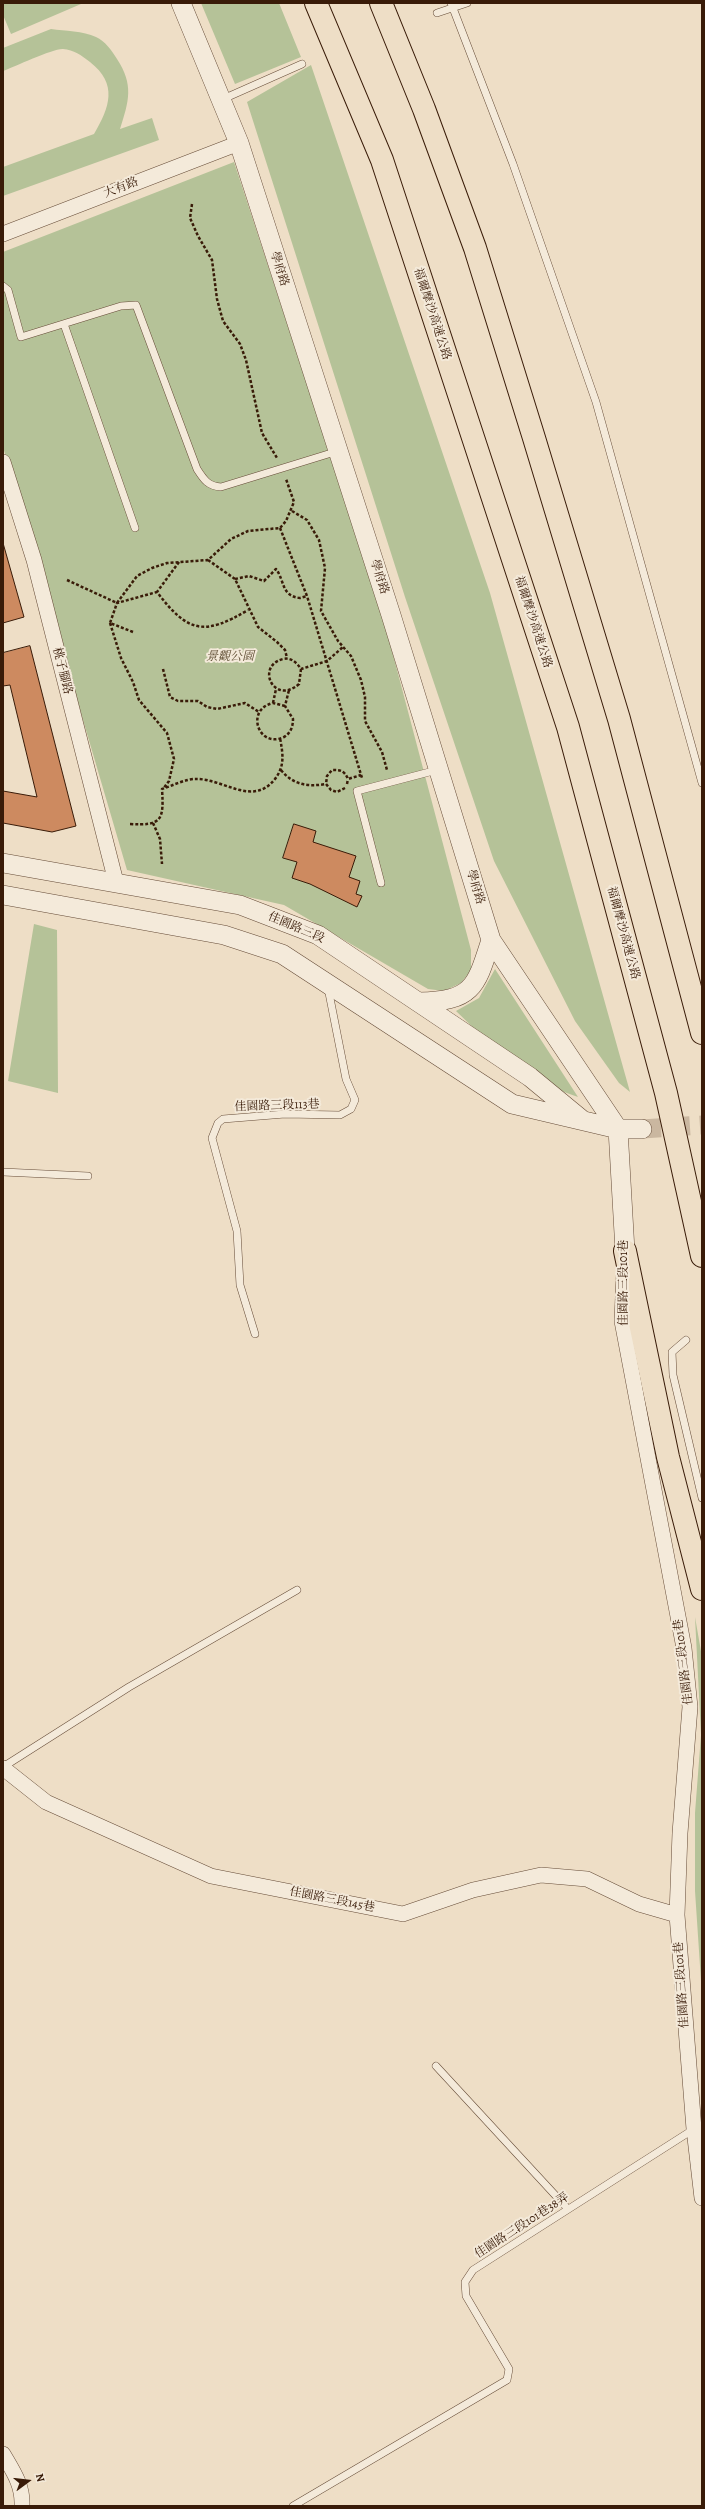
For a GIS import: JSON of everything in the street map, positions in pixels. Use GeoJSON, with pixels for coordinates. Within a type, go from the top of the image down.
{"type":"FeatureCollection","features":[{"type":"Feature","properties":{"kind":"highway","name":"福爾摩沙高速公路"},"geometry":{"type":"LineString","coordinates":[[316,3],[382,160],[568,727],[666,1093],[702,1256]]}},
{"type":"Feature","properties":{"kind":"highway"},"geometry":{"type":"LineString","coordinates":[[381,3],[424,109],[475,248],[619,719],[702,1034]]}},
{"type":"Feature","properties":{"kind":"highway"},"geometry":{"type":"LineString","coordinates":[[625,1251],[668,1457],[696,1560],[702,1589]]}},
{"type":"Feature","properties":{"kind":"street","name":"學府路"},"geometry":{"type":"LineString","coordinates":[[182,3],[239,143],[439,770],[491,940],[618,1129]]}},
{"type":"Feature","properties":{"kind":"street","name":"大有路"},"geometry":{"type":"LineString","coordinates":[[3,234],[239,143]]}},
{"type":"Feature","properties":{"kind":"street","name":"桃子腳路"},"geometry":{"type":"LineString","coordinates":[[3,462],[34,560],[116,882]]}},
{"type":"Feature","properties":{"kind":"street","name":"佳園路三段"},"geometry":{"type":"LineString","coordinates":[[3,863],[240,905],[318,935],[530,1077],[585,1122]]}},
{"type":"Feature","properties":{"kind":"street","name":"佳園路三段"},"geometry":{"type":"LineString","coordinates":[[3,895],[224,935],[282,954],[512,1104],[618,1129],[642,1129]]}},
{"type":"Feature","properties":{"kind":"street"},"geometry":{"type":"LineString","coordinates":[[419,1002],[446,1002],[462,995],[479,978],[491,940]]}},
{"type":"Feature","properties":{"kind":"street","name":"佳園路三段101巷"},"geometry":{"type":"LineString","coordinates":[[618,1129],[625,1251],[622,1321],[684,1648],[690,1707],[680,1832],[677,1915],[694,2129],[702,2198]]}},
{"type":"Feature","properties":{"kind":"street","name":"佳園路三段145巷"},"geometry":{"type":"LineString","coordinates":[[3,1768],[46,1802],[211,1876],[403,1914],[473,1890],[541,1875],[587,1879],[639,1904],[677,1915]]}},
{"type":"Feature","properties":{"kind":"street"},"geometry":{"type":"LineString","coordinates":[[3,2454],[18,2478],[22,2492],[22,2506]]}},
{"type":"Feature","properties":{"kind":"lane"},"geometry":{"type":"LineString","coordinates":[[437,13],[452,5],[467,3]]}},
{"type":"Feature","properties":{"kind":"lane"},"geometry":{"type":"LineString","coordinates":[[452,5],[513,164],[596,402],[702,783]]}},
{"type":"Feature","properties":{"kind":"lane"},"geometry":{"type":"LineString","coordinates":[[222,99],[302,64]]}},
{"type":"Feature","properties":{"kind":"lane"},"geometry":{"type":"LineString","coordinates":[[3,286],[8,290],[21,337],[121,306],[136,305],[197,469],[205,482],[212,486],[222,487],[338,451]]}},
{"type":"Feature","properties":{"kind":"lane"},"geometry":{"type":"LineString","coordinates":[[64,324],[135,528]]}},
{"type":"Feature","properties":{"kind":"lane"},"geometry":{"type":"LineString","coordinates":[[381,883],[357,791],[439,770]]}},
{"type":"Feature","properties":{"kind":"lane","name":"佳園路三段113巷"},"geometry":{"type":"LineString","coordinates":[[255,1334],[240,1285],[237,1231],[212,1138],[218,1123],[223,1120],[285,1114],[340,1115],[351,1109],[355,1100],[346,1079],[327,984]]}},
{"type":"Feature","properties":{"kind":"lane"},"geometry":{"type":"LineString","coordinates":[[3,1172],[88,1176]]}},
{"type":"Feature","properties":{"kind":"lane"},"geometry":{"type":"LineString","coordinates":[[686,1340],[672,1352],[673,1375],[702,1498]]}},
{"type":"Feature","properties":{"kind":"lane"},"geometry":{"type":"LineString","coordinates":[[3,1768],[129,1687],[297,1590]]}},
{"type":"Feature","properties":{"kind":"lane"},"geometry":{"type":"LineString","coordinates":[[436,2066],[568,2209]]}},
{"type":"Feature","properties":{"kind":"lane","name":"佳園路三段101巷38弄"},"geometry":{"type":"LineString","coordinates":[[293,2506],[507,2380],[509,2369],[466,2296],[466,2282],[473,2270],[694,2129]]}},
{"type":"Feature","properties":{"kind":"path"},"geometry":{"type":"LineString","coordinates":[[192,204],[190,218],[198,236],[212,260],[217,299],[223,321],[242,349],[262,433],[283,468],[294,502],[292,510],[280,528]]}},
{"type":"Feature","properties":{"kind":"path"},"geometry":{"type":"LineString","coordinates":[[292,510],[307,520],[319,540],[325,568],[321,611],[328,625],[351,656],[361,680],[365,697],[365,721],[387,764],[388,782]]}},
{"type":"Feature","properties":{"kind":"path"},"geometry":{"type":"LineString","coordinates":[[130,824],[153,823],[159,820],[163,809],[162,789],[169,780],[174,759],[167,733],[139,700],[133,682],[121,658],[110,623],[117,603],[137,576],[152,568],[178,562],[208,560],[231,539],[248,531],[280,528]]}},
{"type":"Feature","properties":{"kind":"path"},"geometry":{"type":"LineString","coordinates":[[280,528],[307,596],[365,788]]}},
{"type":"Feature","properties":{"kind":"path"},"geometry":{"type":"LineString","coordinates":[[208,560],[235,579],[248,610],[258,627],[278,642],[285,650],[287,658]]}},
{"type":"Feature","properties":{"kind":"path"},"geometry":{"type":"LineString","coordinates":[[67,580],[117,603],[157,592],[178,562]]}},
{"type":"Feature","properties":{"kind":"path"},"geometry":{"type":"LineString","coordinates":[[235,579],[249,576],[264,581],[276,569],[281,576],[282,588],[287,594],[300,598],[307,596]]}},
{"type":"Feature","properties":{"kind":"path"},"geometry":{"type":"LineString","coordinates":[[157,592],[174,614],[196,627],[215,626],[248,610]]}},
{"type":"Feature","properties":{"kind":"path"},"geometry":{"type":"LineString","coordinates":[[110,623],[133,632]]}},
{"type":"Feature","properties":{"kind":"path"},"geometry":{"type":"LineString","coordinates":[[301,669],[327,662],[343,647]]}},
{"type":"Feature","properties":{"kind":"path"},"geometry":{"type":"LineString","coordinates":[[287,658],[296,662],[301,669],[299,684],[289,690],[276,689],[270,682],[269,669],[275,661],[287,658]]}},
{"type":"Feature","properties":{"kind":"path"},"geometry":{"type":"LineString","coordinates":[[163,669],[170,697],[178,701],[198,701],[208,708],[217,709],[245,703],[259,712]]}},
{"type":"Feature","properties":{"kind":"path"},"geometry":{"type":"LineString","coordinates":[[273,703],[276,689]]}},
{"type":"Feature","properties":{"kind":"path"},"geometry":{"type":"LineString","coordinates":[[285,706],[289,690]]}},
{"type":"Feature","properties":{"kind":"path"},"geometry":{"type":"LineString","coordinates":[[273,703],[285,706],[291,714],[293,726],[285,736],[269,739],[263,736],[258,728],[259,712],[268,704],[273,703]]}},
{"type":"Feature","properties":{"kind":"path"},"geometry":{"type":"LineString","coordinates":[[162,789],[197,778],[247,792],[262,789],[273,781],[282,770],[283,755],[280,738]]}},
{"type":"Feature","properties":{"kind":"path"},"geometry":{"type":"LineString","coordinates":[[282,770],[286,776],[308,787],[326,784]]}},
{"type":"Feature","properties":{"kind":"path"},"geometry":{"type":"LineString","coordinates":[[332,770],[340,770],[345,773],[348,779],[346,787],[338,792],[331,790],[326,784],[327,776],[332,770]]}},
{"type":"Feature","properties":{"kind":"path"},"geometry":{"type":"LineString","coordinates":[[348,779],[361,775]]}},
{"type":"Feature","properties":{"kind":"path"},"geometry":{"type":"LineString","coordinates":[[153,823],[160,839],[162,864]]}},
{"type":"Feature","properties":{"kind":"green space"},"geometry":{"type":"Polygon","coordinates":[[[3,3],[81,4],[11,34],[3,15],[3,3]]]}},
{"type":"Feature","properties":{"kind":"green space"},"geometry":{"type":"Polygon","coordinates":[[[201,3],[279,3],[301,57],[235,84],[201,3]]]}},
{"type":"Feature","properties":{"kind":"green space"},"geometry":{"type":"Polygon","coordinates":[[[51,29],[96,37],[105,44],[113,53],[122,68],[128,85],[126,110],[120,129],[152,118],[159,140],[3,196],[3,167],[94,134],[100,124],[107,105],[108,87],[105,79],[99,70],[90,62],[71,50],[58,49],[51,51],[3,71],[3,48],[51,29]]]}},
{"type":"Feature","properties":{"kind":"green space"},"geometry":{"type":"Polygon","coordinates":[[[311,65],[490,593],[630,1092],[619,1083],[575,1021],[494,861],[405,597],[247,102],[311,65]]]}},
{"type":"Feature","properties":{"kind":"green space","name":"景觀公園"},"geometry":{"type":"Polygon","coordinates":[[[234,162],[382,613],[471,950],[471,970],[461,983],[444,991],[428,989],[284,905],[127,870],[3,447],[3,252],[234,162]]]}},
{"type":"Feature","properties":{"kind":"green space"},"geometry":{"type":"Polygon","coordinates":[[[34,924],[57,930],[58,1093],[8,1081],[34,924]]]}},
{"type":"Feature","properties":{"kind":"green space"},"geometry":{"type":"Polygon","coordinates":[[[495,969],[578,1097],[525,1078],[456,1011],[479,998],[495,969]]]}},
{"type":"Feature","properties":{"kind":"green space"},"geometry":{"type":"Polygon","coordinates":[[[695,1617],[702,1657],[702,1996],[695,1891],[695,1813],[701,1735],[695,1617]]]}},
{"type":"Feature","properties":{"kind":"building"},"geometry":{"type":"Polygon","coordinates":[[[3,543],[24,617],[3,623],[3,543]]]}},
{"type":"Feature","properties":{"kind":"building"},"geometry":{"type":"Polygon","coordinates":[[[30,646],[76,826],[52,832],[3,823],[3,791],[37,797],[10,685],[3,686],[3,653],[30,646]]]}},
{"type":"Feature","properties":{"kind":"building"},"geometry":{"type":"Polygon","coordinates":[[[294,824],[316,831],[313,842],[356,856],[349,877],[360,881],[356,894],[362,896],[357,907],[310,884],[292,878],[297,862],[283,858],[294,824]]]}},
{"type":"Feature","properties":{"kind":"tunnel"},"geometry":{"type":"LineString","coordinates":[[642,1129],[702,1125]]}}]}
